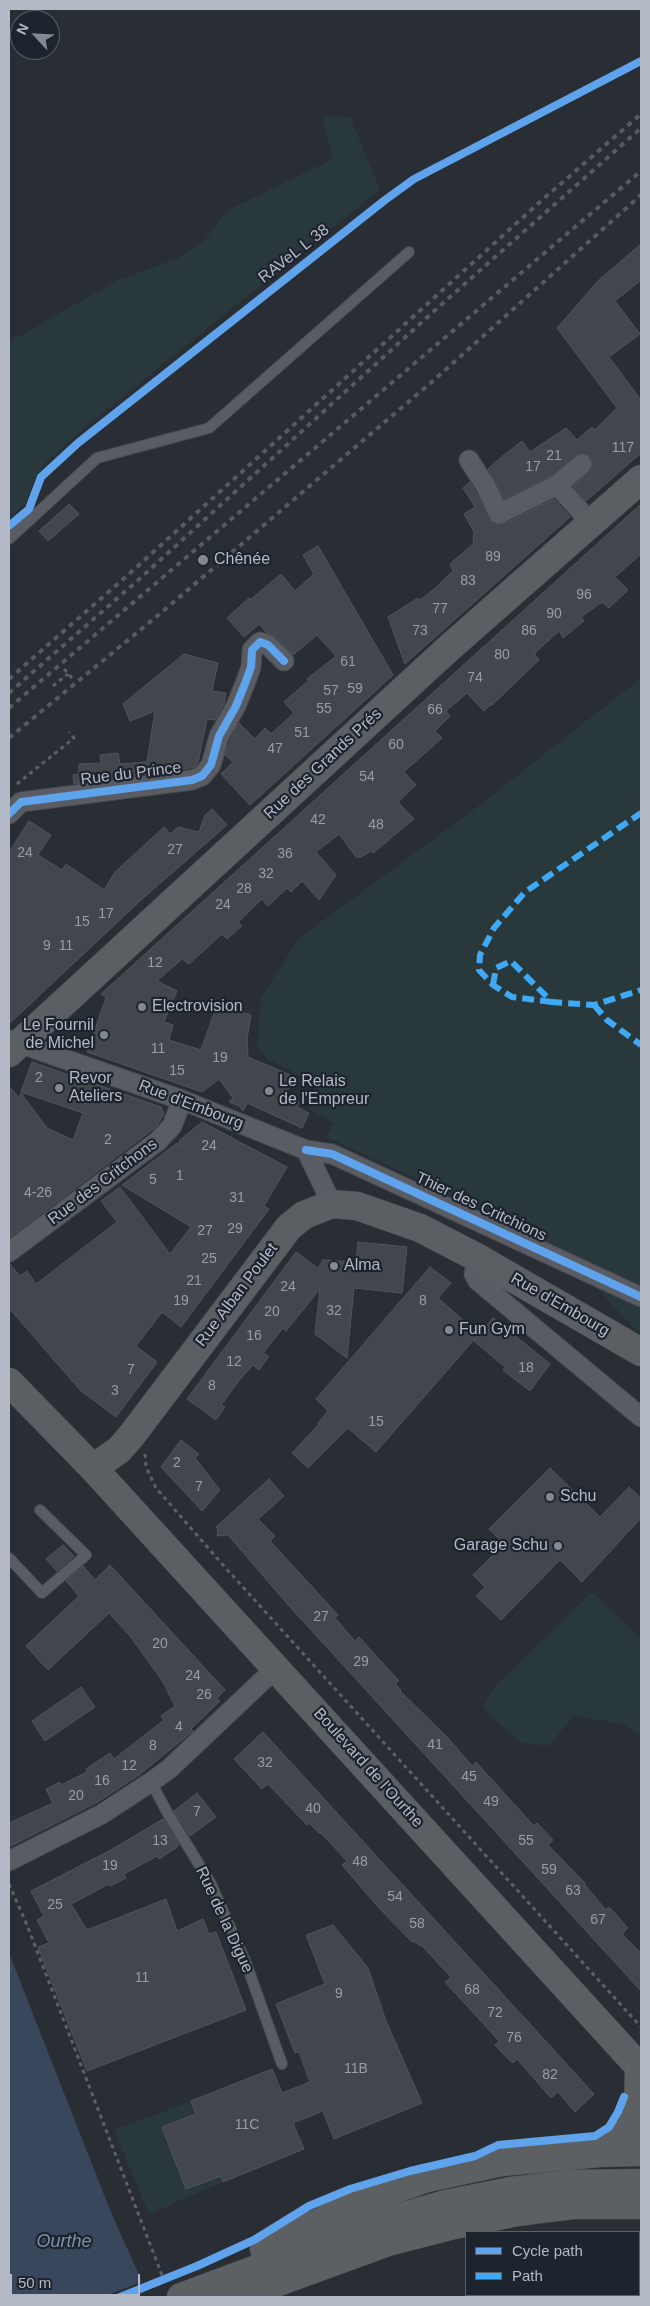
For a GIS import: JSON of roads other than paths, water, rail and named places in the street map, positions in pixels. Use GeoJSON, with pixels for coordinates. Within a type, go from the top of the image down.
{"type":"FeatureCollection","features":[{"type":"Feature","properties":{"kind":"highway"},"geometry":{"type":"LineString","coordinates":[[600,2152],[630,2129],[638,2111],[640,2068]]}},
{"type":"Feature","properties":{"kind":"highway"},"geometry":{"type":"LineString","coordinates":[[206,2287],[268,2246],[364,2200],[427,2178],[502,2162],[600,2152],[641,2152]]}},
{"type":"Feature","properties":{"kind":"highway"},"geometry":{"type":"LineString","coordinates":[[173,2288],[206,2287],[380,2224],[446,2204],[510,2191],[571,2184],[641,2183]]}},
{"type":"Feature","properties":{"kind":"highway"},"geometry":{"type":"LineString","coordinates":[[237,2297],[388,2242],[454,2225],[517,2212],[572,2205],[641,2205]]}},
{"type":"Feature","properties":{"kind":"main road","name":"Rue des Grands Prés"},"geometry":{"type":"LineString","coordinates":[[12,1045],[449,648],[641,479]]}},
{"type":"Feature","properties":{"kind":"main road","name":"Rue Alban Poulet"},"geometry":{"type":"LineString","coordinates":[[93,1468],[119,1450],[132,1435],[289,1228],[304,1215],[332,1204],[357,1206],[420,1228]]}},
{"type":"Feature","properties":{"kind":"main road","name":"Rue d'Embourg"},"geometry":{"type":"LineString","coordinates":[[420,1228],[478,1258],[641,1352]]}},
{"type":"Feature","properties":{"kind":"main road","name":"Boulevard de l'Ourthe"},"geometry":{"type":"LineString","coordinates":[[9,1382],[93,1468],[640,2068]]}},
{"type":"Feature","properties":{"kind":"street"},"geometry":{"type":"LineString","coordinates":[[469,460],[499,514],[557,485],[582,464]]}},
{"type":"Feature","properties":{"kind":"street"},"geometry":{"type":"LineString","coordinates":[[557,485],[591,523]]}},
{"type":"Feature","properties":{"kind":"street","name":"Rue du Prince"},"geometry":{"type":"LineString","coordinates":[[15,808],[192,780],[202,776],[211,765],[219,736],[240,698],[251,667],[252,650],[260,642],[268,645],[284,661]]}},
{"type":"Feature","properties":{"kind":"street","name":"Rue d'Embourg"},"geometry":{"type":"LineString","coordinates":[[12,1045],[182,1100],[306,1150]]}},
{"type":"Feature","properties":{"kind":"street","name":"Rue des Critchons"},"geometry":{"type":"LineString","coordinates":[[9,1252],[158,1141],[172,1126],[182,1100]]}},
{"type":"Feature","properties":{"kind":"street"},"geometry":{"type":"LineString","coordinates":[[306,1150],[332,1204]]}},
{"type":"Feature","properties":{"kind":"street","name":"Thier des Critchions"},"geometry":{"type":"LineString","coordinates":[[306,1150],[332,1154],[641,1297]]}},
{"type":"Feature","properties":{"kind":"street"},"geometry":{"type":"LineString","coordinates":[[478,1258],[474,1274],[478,1281],[641,1417]]}},
{"type":"Feature","properties":{"kind":"street"},"geometry":{"type":"LineString","coordinates":[[9,1861],[102,1814],[169,1769],[276,1668]]}},
{"type":"Feature","properties":{"kind":"lane"},"geometry":{"type":"LineString","coordinates":[[9,539],[97,458],[209,428],[409,252]]}},
{"type":"Feature","properties":{"kind":"lane"},"geometry":{"type":"LineString","coordinates":[[9,1558],[42,1593],[86,1555],[40,1510]]}},
{"type":"Feature","properties":{"kind":"lane","name":"Rue de la Digue"},"geometry":{"type":"LineString","coordinates":[[151,1782],[211,1884],[246,1963],[282,2064]]}},
{"type":"Feature","properties":{"kind":"water","name":"Ourthe"},"geometry":{"type":"Polygon","coordinates":[[[9,1953],[110,2210],[149,2297],[9,2297],[9,1953]]]}},
{"type":"Feature","properties":{"kind":"railway"},"geometry":{"type":"LineString","coordinates":[[9,679],[129,574],[541,201],[641,114]]}},
{"type":"Feature","properties":{"kind":"railway"},"geometry":{"type":"LineString","coordinates":[[9,693],[136,582],[433,312],[641,128]]}},
{"type":"Feature","properties":{"kind":"railway"},"geometry":{"type":"LineString","coordinates":[[9,708],[641,171]]}},
{"type":"Feature","properties":{"kind":"railway"},"geometry":{"type":"LineString","coordinates":[[9,738],[162,612],[434,380],[641,195]]}},
{"type":"Feature","properties":{"kind":"place","name":"Chênée"},"geometry":{"type":"Point","coordinates":[203,560]}},
{"type":"Feature","properties":{"kind":"place","name":"Electrovision"},"geometry":{"type":"Point","coordinates":[142,1007]}},
{"type":"Feature","properties":{"kind":"place","name":"Le Fournil de Michel"},"geometry":{"type":"Point","coordinates":[104,1035]}},
{"type":"Feature","properties":{"kind":"place","name":"Revor Ateliers"},"geometry":{"type":"Point","coordinates":[59,1088]}},
{"type":"Feature","properties":{"kind":"place","name":"Le Relais de l'Empreur"},"geometry":{"type":"Point","coordinates":[269,1091]}},
{"type":"Feature","properties":{"kind":"place","name":"Alma"},"geometry":{"type":"Point","coordinates":[334,1266]}},
{"type":"Feature","properties":{"kind":"place","name":"Fun Gym"},"geometry":{"type":"Point","coordinates":[449,1330]}},
{"type":"Feature","properties":{"kind":"place","name":"Schu"},"geometry":{"type":"Point","coordinates":[550,1497]}},
{"type":"Feature","properties":{"kind":"place","name":"Garage Schu"},"geometry":{"type":"Point","coordinates":[558,1546]}}]}
